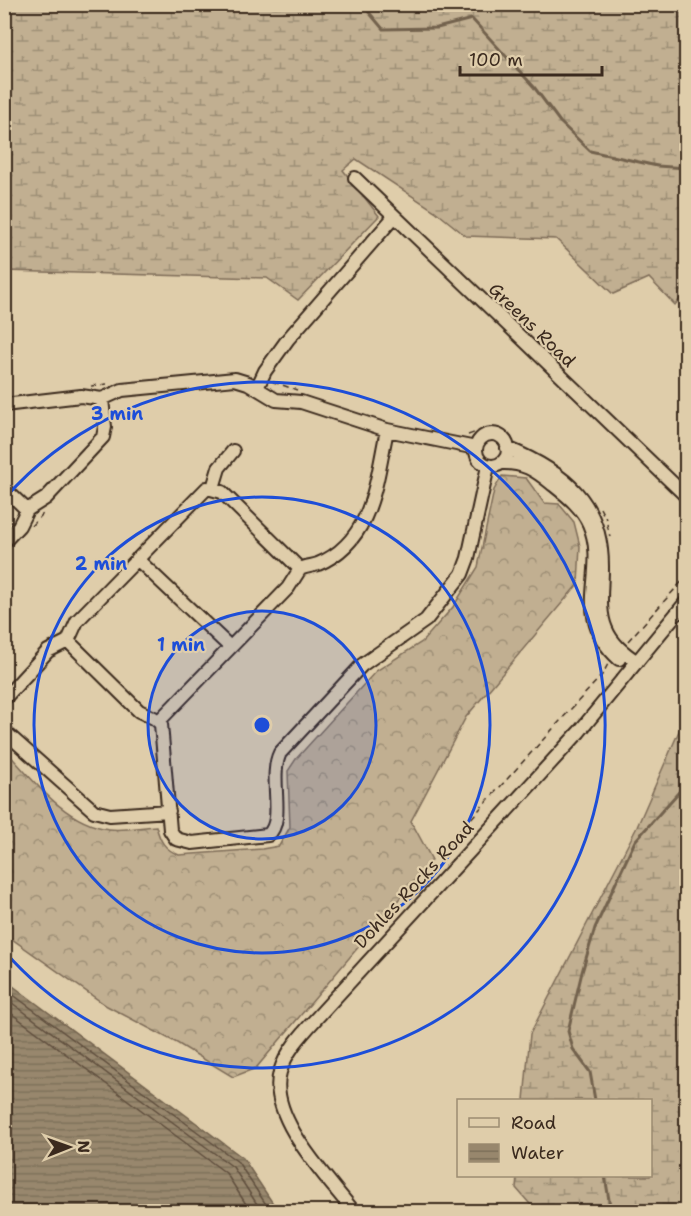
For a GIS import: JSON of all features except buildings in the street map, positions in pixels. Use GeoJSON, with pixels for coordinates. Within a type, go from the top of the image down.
{"type":"FeatureCollection","features":[{"type":"Feature","properties":{"kind":"street","name":"Greens Road"},"geometry":{"type":"LineString","coordinates":[[355,178],[687,496]]}},
{"type":"Feature","properties":{"kind":"street"},"geometry":{"type":"LineString","coordinates":[[257,388],[265,371],[288,339],[394,217]]}},
{"type":"Feature","properties":{"kind":"street"},"geometry":{"type":"LineString","coordinates":[[4,405],[74,397],[102,399],[122,390],[218,379],[241,380],[276,400],[301,402],[387,430],[477,448]]}},
{"type":"Feature","properties":{"kind":"street"},"geometry":{"type":"LineString","coordinates":[[4,542],[20,526],[27,510],[46,498],[103,437],[105,427],[102,399]]}},
{"type":"Feature","properties":{"kind":"street"},"geometry":{"type":"LineString","coordinates":[[159,721],[291,584],[300,569],[317,564],[340,550],[360,530],[370,507],[387,430]]}},
{"type":"Feature","properties":{"kind":"street"},"geometry":{"type":"LineString","coordinates":[[488,466],[477,457],[477,448],[481,439],[490,435],[512,445],[546,468],[582,497],[601,534],[604,625],[615,644],[634,665]]}},
{"type":"Feature","properties":{"kind":"street"},"geometry":{"type":"LineString","coordinates":[[501,463],[512,445]]}},
{"type":"Feature","properties":{"kind":"street"},"geometry":{"type":"LineString","coordinates":[[213,488],[219,468],[233,451]]}},
{"type":"Feature","properties":{"kind":"street"},"geometry":{"type":"LineString","coordinates":[[488,466],[501,463],[518,464],[533,470],[576,504],[586,518],[593,544],[593,609],[596,627],[608,649],[634,665]]}},
{"type":"Feature","properties":{"kind":"street"},"geometry":{"type":"LineString","coordinates":[[68,641],[139,711],[159,721],[163,731],[171,833],[183,842],[259,838],[271,833],[276,820],[274,770],[280,753],[362,665],[426,620],[462,574],[468,558],[488,466]]}},
{"type":"Feature","properties":{"kind":"street"},"geometry":{"type":"LineString","coordinates":[[4,488],[27,510]]}},
{"type":"Feature","properties":{"kind":"street"},"geometry":{"type":"LineString","coordinates":[[213,488],[226,496],[300,569]]}},
{"type":"Feature","properties":{"kind":"street"},"geometry":{"type":"LineString","coordinates":[[4,699],[48,651],[68,641],[76,621],[201,492],[213,488]]}},
{"type":"Feature","properties":{"kind":"street"},"geometry":{"type":"LineString","coordinates":[[137,559],[230,647]]}},
{"type":"Feature","properties":{"kind":"street","name":"Dohles Rocks Road"},"geometry":{"type":"LineString","coordinates":[[354,1212],[306,1149],[284,1114],[279,1099],[279,1083],[287,1056],[317,1017],[579,732],[687,602]]}},
{"type":"Feature","properties":{"kind":"street"},"geometry":{"type":"LineString","coordinates":[[4,731],[94,811],[110,815],[169,811]]}},
{"type":"Feature","properties":{"kind":"path"},"geometry":{"type":"LineString","coordinates":[[462,436],[490,427],[505,431],[512,445]]}},
{"type":"Feature","properties":{"kind":"path"},"geometry":{"type":"LineString","coordinates":[[626,644],[687,577]]}},
{"type":"Feature","properties":{"kind":"path"},"geometry":{"type":"LineString","coordinates":[[436,856],[602,675],[610,661],[606,658]]}},
{"type":"Feature","properties":{"kind":"green space"},"geometry":{"type":"Polygon","coordinates":[[[4,5],[674,5],[686,12],[686,292],[675,305],[649,278],[613,294],[556,239],[466,236],[435,211],[356,159],[343,170],[379,216],[298,300],[267,278],[5,271],[4,5]]]}},
{"type":"Feature","properties":{"kind":"green space"},"geometry":{"type":"Polygon","coordinates":[[[502,476],[526,478],[544,503],[559,504],[574,522],[580,546],[578,584],[466,717],[411,821],[432,860],[256,1068],[233,1077],[177,1043],[107,1006],[5,934],[5,750],[51,799],[78,819],[93,825],[109,829],[156,826],[163,844],[179,855],[279,846],[290,827],[288,771],[296,759],[376,671],[422,642],[453,607],[478,567],[494,490],[502,476]]]}},
{"type":"Feature","properties":{"kind":"green space"},"geometry":{"type":"Polygon","coordinates":[[[686,715],[686,1211],[536,1211],[516,1188],[517,1177],[652,1177],[652,1099],[524,1099],[530,1034],[637,827],[686,715]]]}},
{"type":"Feature","properties":{"kind":"water"},"geometry":{"type":"Polygon","coordinates":[[[5,980],[243,1158],[278,1211],[5,1211],[5,980]]]}},
{"type":"Feature","properties":{"kind":"waterway"},"geometry":{"type":"LineString","coordinates":[[362,4],[383,29],[437,28],[472,19],[534,87],[560,122],[590,151],[657,166],[686,168]]}},
{"type":"Feature","properties":{"kind":"waterway"},"geometry":{"type":"LineString","coordinates":[[595,1099],[590,1072],[573,1049],[568,1031],[582,972],[595,928],[635,841],[686,784]]}},
{"type":"Feature","properties":{"kind":"waterway"},"geometry":{"type":"LineString","coordinates":[[605,1177],[611,1212]]}}]}
